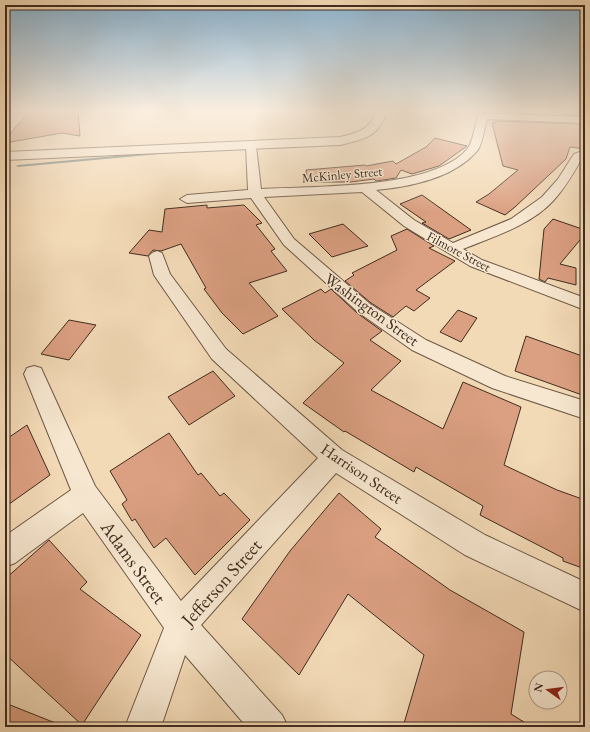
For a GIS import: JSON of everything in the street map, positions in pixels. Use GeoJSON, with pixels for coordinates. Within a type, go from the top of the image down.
{"type":"FeatureCollection","features":[{"type":"Feature","properties":{"kind":"street"},"geometry":{"type":"LineString","coordinates":[[5,156],[292,144]]}},
{"type":"Feature","properties":{"kind":"street","name":"McKinley Street"},"geometry":{"type":"LineString","coordinates":[[187,199],[365,188],[414,180],[446,169],[473,150],[475,144]]}},
{"type":"Feature","properties":{"kind":"street"},"geometry":{"type":"LineString","coordinates":[[251,146],[255,194]]}},
{"type":"Feature","properties":{"kind":"street"},"geometry":{"type":"LineString","coordinates":[[450,249],[516,222],[547,200],[563,181],[578,156],[585,153]]}},
{"type":"Feature","properties":{"kind":"street","name":"Filmore Street"},"geometry":{"type":"LineString","coordinates":[[365,188],[409,224],[476,263],[585,304]]}},
{"type":"Feature","properties":{"kind":"street","name":"Washington Street"},"geometry":{"type":"LineString","coordinates":[[255,194],[289,242],[364,308],[419,344],[499,382],[585,410]]}},
{"type":"Feature","properties":{"kind":"street","name":"Harrison Street"},"geometry":{"type":"LineString","coordinates":[[157,256],[162,275],[219,354],[334,458],[475,545],[585,597]]}},
{"type":"Feature","properties":{"kind":"street","name":"Adams Street"},"geometry":{"type":"LineString","coordinates":[[34,374],[86,495],[180,625],[270,727]]}},
{"type":"Feature","properties":{"kind":"street","name":"Jefferson Street"},"geometry":{"type":"LineString","coordinates":[[143,727],[180,625],[334,458]]}},
{"type":"Feature","properties":{"kind":"street"},"geometry":{"type":"LineString","coordinates":[[5,553],[86,495]]}},
{"type":"Feature","properties":{"kind":"building"},"geometry":{"type":"Polygon","coordinates":[[[429,144],[460,144],[467,146],[439,166],[412,174],[401,170],[396,178],[376,181],[374,179],[351,182],[307,182],[306,170],[366,166],[393,161],[396,164],[429,144]]]}},
{"type":"Feature","properties":{"kind":"building"},"geometry":{"type":"Polygon","coordinates":[[[497,144],[585,144],[585,149],[570,147],[566,159],[505,215],[476,202],[489,194],[518,170],[503,166],[497,144]]]}},
{"type":"Feature","properties":{"kind":"building"},"geometry":{"type":"Polygon","coordinates":[[[422,195],[471,230],[449,239],[422,223],[426,222],[400,204],[422,195]]]}},
{"type":"Feature","properties":{"kind":"building"},"geometry":{"type":"Polygon","coordinates":[[[207,205],[207,208],[244,205],[262,223],[256,225],[275,249],[271,251],[287,271],[249,283],[278,316],[243,334],[222,313],[204,289],[206,288],[181,244],[161,251],[153,250],[148,256],[129,253],[149,230],[162,232],[165,209],[207,205]]]}},
{"type":"Feature","properties":{"kind":"building"},"geometry":{"type":"Polygon","coordinates":[[[553,219],[585,230],[585,234],[560,264],[576,268],[576,285],[548,278],[545,282],[539,279],[544,229],[553,219]]]}},
{"type":"Feature","properties":{"kind":"building"},"geometry":{"type":"Polygon","coordinates":[[[343,224],[368,246],[332,257],[309,234],[343,224]]]}},
{"type":"Feature","properties":{"kind":"building"},"geometry":{"type":"Polygon","coordinates":[[[407,229],[434,246],[429,248],[455,261],[416,290],[430,298],[414,311],[406,306],[393,317],[371,303],[345,281],[354,275],[352,273],[397,250],[391,236],[407,229]]]}},
{"type":"Feature","properties":{"kind":"building"},"geometry":{"type":"Polygon","coordinates":[[[321,289],[325,293],[331,289],[357,313],[382,331],[370,340],[401,361],[371,390],[443,429],[463,382],[521,407],[504,465],[557,490],[585,500],[585,569],[563,561],[563,558],[480,515],[483,506],[416,467],[414,472],[345,431],[344,432],[303,403],[344,363],[314,340],[282,309],[321,289]]]}},
{"type":"Feature","properties":{"kind":"building"},"geometry":{"type":"Polygon","coordinates":[[[458,310],[477,318],[461,342],[440,332],[458,310]]]}},
{"type":"Feature","properties":{"kind":"building"},"geometry":{"type":"Polygon","coordinates":[[[69,320],[96,325],[69,360],[41,354],[69,320]]]}},
{"type":"Feature","properties":{"kind":"building"},"geometry":{"type":"Polygon","coordinates":[[[526,336],[585,357],[585,396],[515,371],[526,336]]]}},
{"type":"Feature","properties":{"kind":"building"},"geometry":{"type":"Polygon","coordinates":[[[213,371],[235,396],[189,425],[168,397],[213,371]]]}},
{"type":"Feature","properties":{"kind":"building"},"geometry":{"type":"Polygon","coordinates":[[[27,425],[50,475],[5,507],[5,440],[27,425]]]}},
{"type":"Feature","properties":{"kind":"building"},"geometry":{"type":"Polygon","coordinates":[[[169,433],[198,475],[201,473],[220,496],[224,493],[250,520],[195,575],[166,538],[154,548],[135,519],[132,521],[122,504],[127,500],[110,471],[169,433]]]}},
{"type":"Feature","properties":{"kind":"building"},"geometry":{"type":"Polygon","coordinates":[[[339,493],[381,529],[375,537],[450,590],[524,632],[511,714],[532,727],[403,727],[424,655],[348,594],[299,675],[242,619],[290,551],[339,493]]]}},
{"type":"Feature","properties":{"kind":"building"},"geometry":{"type":"Polygon","coordinates":[[[49,540],[87,582],[80,589],[141,635],[82,725],[5,654],[5,579],[49,540]]]}},
{"type":"Feature","properties":{"kind":"building"},"geometry":{"type":"Polygon","coordinates":[[[5,703],[63,726],[63,727],[5,727],[5,703]]]}},
{"type":"Feature","properties":{"kind":"waterway"},"geometry":{"type":"LineString","coordinates":[[18,166],[169,152]]}}]}
